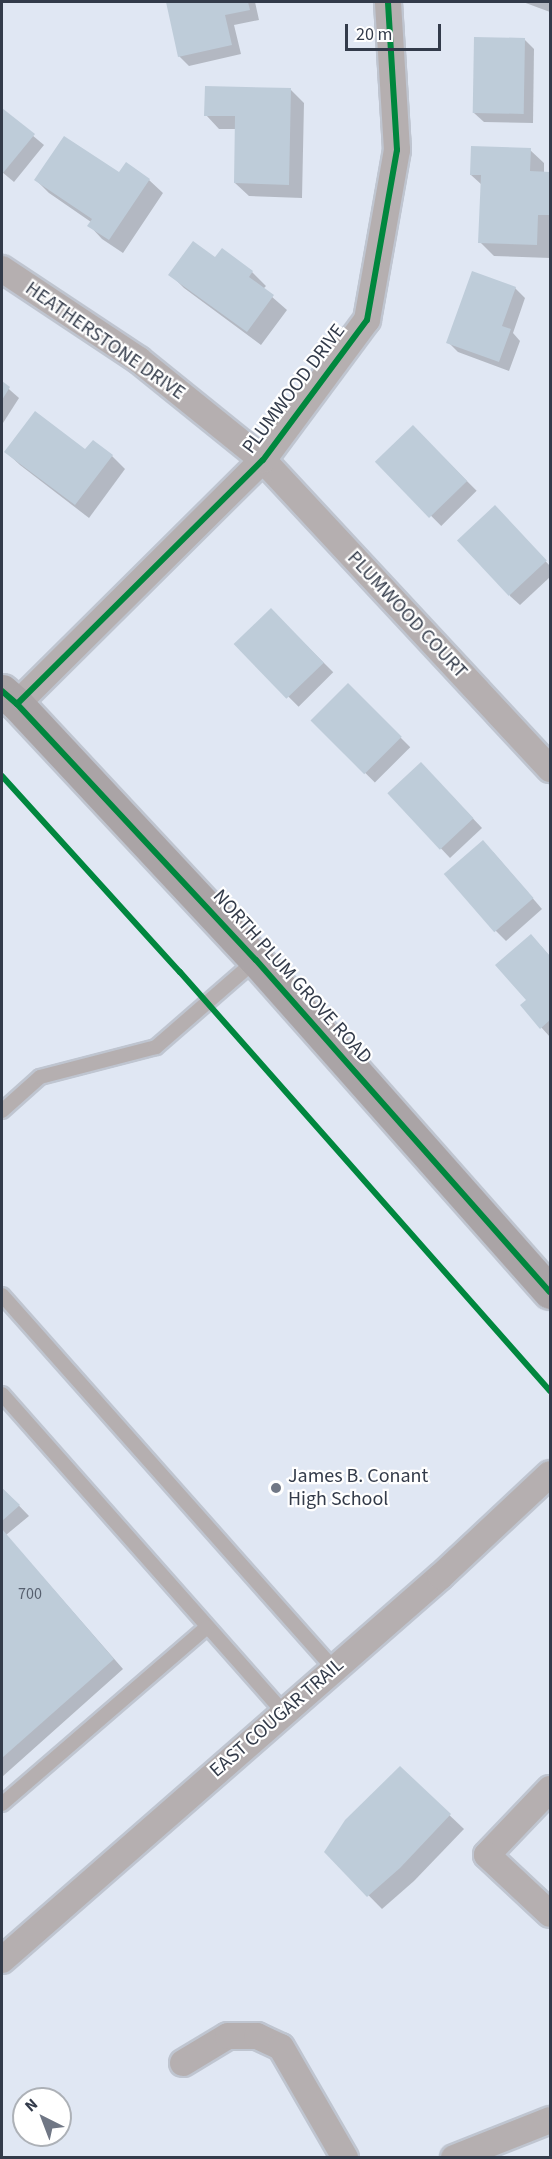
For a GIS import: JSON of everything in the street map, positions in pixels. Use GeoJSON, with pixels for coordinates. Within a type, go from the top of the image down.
{"type":"FeatureCollection","features":[{"type":"Feature","properties":{"kind":"street","name":"PLUMWOOD DRIVE"},"geometry":{"type":"LineString","coordinates":[[9,698],[263,460],[367,320],[397,150],[388,2]]}},
{"type":"Feature","properties":{"kind":"street","name":"HEATHERSTONE DRIVE"},"geometry":{"type":"LineString","coordinates":[[2,269],[139,360],[263,460]]}},
{"type":"Feature","properties":{"kind":"street","name":"PLUMWOOD COURT"},"geometry":{"type":"LineString","coordinates":[[263,460],[550,769]]}},
{"type":"Feature","properties":{"kind":"street","name":"NORTH PLUM GROVE ROAD"},"geometry":{"type":"LineString","coordinates":[[9,698],[256,960],[550,1292]]}},
{"type":"Feature","properties":{"kind":"street","name":"EAST COUGAR TRAIL"},"geometry":{"type":"LineString","coordinates":[[2,1960],[333,1668],[441,1576],[550,1474]]}},
{"type":"Feature","properties":{"kind":"street"},"geometry":{"type":"LineString","coordinates":[[550,1789],[487,1855],[550,1914]]}},
{"type":"Feature","properties":{"kind":"street"},"geometry":{"type":"LineString","coordinates":[[183,2063],[228,2036],[257,2036],[281,2047],[345,2157]]}},
{"type":"Feature","properties":{"kind":"street"},"geometry":{"type":"LineString","coordinates":[[454,2157],[550,2120]]}},
{"type":"Feature","properties":{"kind":"lane"},"geometry":{"type":"LineString","coordinates":[[2,1111],[40,1077],[156,1047],[256,960]]}},
{"type":"Feature","properties":{"kind":"lane"},"geometry":{"type":"LineString","coordinates":[[2,1295],[333,1668]]}},
{"type":"Feature","properties":{"kind":"lane"},"geometry":{"type":"LineString","coordinates":[[2,1394],[283,1712]]}},
{"type":"Feature","properties":{"kind":"lane"},"geometry":{"type":"LineString","coordinates":[[2,1803],[207,1627]]}},
{"type":"Feature","properties":{"kind":"building"},"geometry":{"type":"Polygon","coordinates":[[[166,2],[248,2],[250,10],[225,15],[232,45],[178,57],[166,2]]]}},
{"type":"Feature","properties":{"kind":"building"},"geometry":{"type":"Polygon","coordinates":[[[474,37],[525,38],[524,114],[473,113],[474,37]]]}},
{"type":"Feature","properties":{"kind":"building"},"geometry":{"type":"Polygon","coordinates":[[[205,86],[291,88],[289,185],[234,183],[235,116],[204,116],[205,86]]]}},
{"type":"Feature","properties":{"kind":"building"},"geometry":{"type":"Polygon","coordinates":[[[2,108],[35,134],[3,173],[2,172],[2,108]]]}},
{"type":"Feature","properties":{"kind":"building"},"geometry":{"type":"Polygon","coordinates":[[[64,136],[119,172],[126,162],[150,179],[109,240],[87,226],[92,219],[34,180],[64,136]]]}},
{"type":"Feature","properties":{"kind":"building"},"geometry":{"type":"Polygon","coordinates":[[[471,146],[531,148],[530,171],[550,172],[550,215],[538,215],[537,245],[478,243],[481,175],[470,175],[471,146]]]}},
{"type":"Feature","properties":{"kind":"building"},"geometry":{"type":"Polygon","coordinates":[[[193,241],[215,257],[222,248],[253,271],[249,277],[274,295],[247,332],[168,275],[193,241]]]}},
{"type":"Feature","properties":{"kind":"building"},"geometry":{"type":"Polygon","coordinates":[[[472,271],[516,287],[502,326],[511,329],[499,362],[446,343],[472,271]]]}},
{"type":"Feature","properties":{"kind":"building"},"geometry":{"type":"Polygon","coordinates":[[[2,381],[10,387],[2,400],[2,381]]]}},
{"type":"Feature","properties":{"kind":"building"},"geometry":{"type":"Polygon","coordinates":[[[35,411],[85,449],[93,440],[113,455],[75,505],[4,452],[35,411]]]}},
{"type":"Feature","properties":{"kind":"building"},"geometry":{"type":"Polygon","coordinates":[[[413,425],[467,481],[429,518],[375,462],[413,425]]]}},
{"type":"Feature","properties":{"kind":"building"},"geometry":{"type":"Polygon","coordinates":[[[495,505],[547,561],[509,596],[457,540],[495,505]]]}},
{"type":"Feature","properties":{"kind":"building"},"geometry":{"type":"Polygon","coordinates":[[[271,608],[324,663],[286,699],[234,644],[271,608]]]}},
{"type":"Feature","properties":{"kind":"building"},"geometry":{"type":"Polygon","coordinates":[[[348,683],[402,737],[364,774],[311,720],[348,683]]]}},
{"type":"Feature","properties":{"kind":"building"},"geometry":{"type":"Polygon","coordinates":[[[421,762],[474,818],[440,850],[387,793],[421,762]]]}},
{"type":"Feature","properties":{"kind":"building"},"geometry":{"type":"Polygon","coordinates":[[[483,840],[534,898],[494,932],[444,874],[483,840]]]}},
{"type":"Feature","properties":{"kind":"building"},"geometry":{"type":"Polygon","coordinates":[[[531,934],[550,956],[550,1020],[540,1029],[520,1005],[526,1000],[495,965],[531,934]]]}},
{"type":"Feature","properties":{"kind":"building"},"geometry":{"type":"Polygon","coordinates":[[[2,1488],[20,1505],[2,1521],[2,1488]]]}},
{"type":"Feature","properties":{"kind":"building"},"geometry":{"type":"Polygon","coordinates":[[[2,1529],[114,1659],[2,1758],[2,1529]]]}},
{"type":"Feature","properties":{"kind":"building"},"geometry":{"type":"Polygon","coordinates":[[[400,1766],[451,1814],[400,1868],[367,1897],[324,1852],[345,1820],[400,1766]]]}},
{"type":"Feature","properties":{"kind":"cycle path"},"geometry":{"type":"LineString","coordinates":[[17,704],[263,460],[367,320],[397,150],[388,2]]}},
{"type":"Feature","properties":{"kind":"cycle path"},"geometry":{"type":"LineString","coordinates":[[2,691],[17,704],[256,960],[550,1292]]}},
{"type":"Feature","properties":{"kind":"cycle path"},"geometry":{"type":"LineString","coordinates":[[2,776],[180,972],[550,1391]]}},
{"type":"Feature","properties":{"kind":"place","name":"James B. Conant High School"},"geometry":{"type":"Point","coordinates":[276,1488]}}]}
